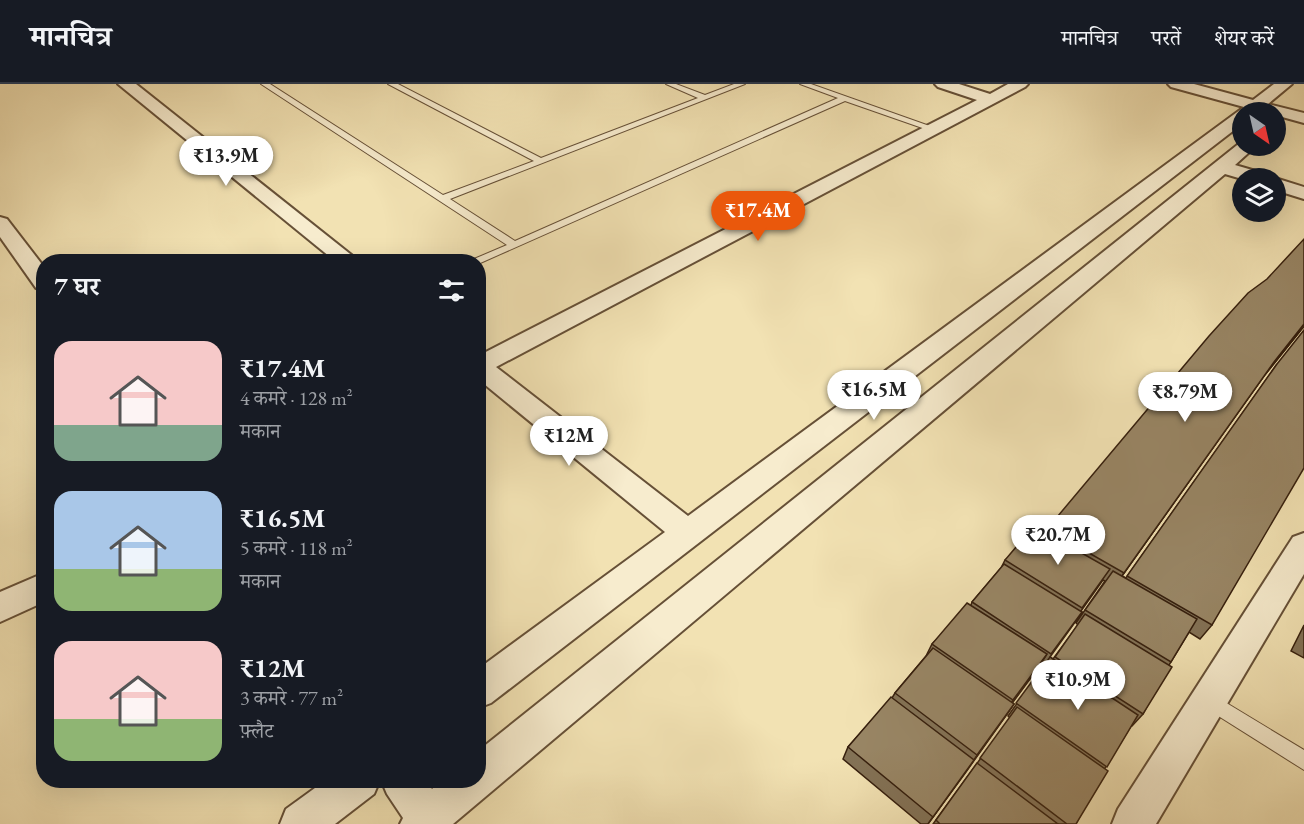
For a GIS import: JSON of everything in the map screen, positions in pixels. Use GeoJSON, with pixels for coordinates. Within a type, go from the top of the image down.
{"type":"FeatureCollection","features":[{"type":"Feature","properties":{"kind":"street"},"geometry":{"type":"LineString","coordinates":[[126,84],[339,254]]}},
{"type":"Feature","properties":{"kind":"street"},"geometry":{"type":"LineString","coordinates":[[943,84],[991,99]]}},
{"type":"Feature","properties":{"kind":"street"},"geometry":{"type":"LineString","coordinates":[[486,362],[1020,84]]}},
{"type":"Feature","properties":{"kind":"street"},"geometry":{"type":"LineString","coordinates":[[1176,84],[1232,105]]}},
{"type":"Feature","properties":{"kind":"street"},"geometry":{"type":"LineString","coordinates":[[1260,102],[1284,84]]}},
{"type":"Feature","properties":{"kind":"street"},"geometry":{"type":"LineString","coordinates":[[1286,114],[1304,99]]}},
{"type":"Feature","properties":{"kind":"street"},"geometry":{"type":"LineString","coordinates":[[1286,118],[1304,118]]}},
{"type":"Feature","properties":{"kind":"street"},"geometry":{"type":"LineString","coordinates":[[486,685],[1232,123]]}},
{"type":"Feature","properties":{"kind":"street"},"geometry":{"type":"LineString","coordinates":[[486,770],[1234,156]]}},
{"type":"Feature","properties":{"kind":"street"},"geometry":{"type":"LineString","coordinates":[[1221,166],[1232,169]]}},
{"type":"Feature","properties":{"kind":"street"},"geometry":{"type":"LineString","coordinates":[[1286,187],[1304,193]]}},
{"type":"Feature","properties":{"kind":"street"},"geometry":{"type":"LineString","coordinates":[[0,223],[36,272]]}},
{"type":"Feature","properties":{"kind":"street"},"geometry":{"type":"LineString","coordinates":[[486,372],[688,533]]}},
{"type":"Feature","properties":{"kind":"street"},"geometry":{"type":"LineString","coordinates":[[1132,824],[1304,546]]}},
{"type":"Feature","properties":{"kind":"street"},"geometry":{"type":"LineString","coordinates":[[0,608],[36,590]]}},
{"type":"Feature","properties":{"kind":"street"},"geometry":{"type":"LineString","coordinates":[[302,824],[349,788]]}},
{"type":"Feature","properties":{"kind":"street"},"geometry":{"type":"LineString","coordinates":[[406,788],[427,822],[465,788]]}},
{"type":"Feature","properties":{"kind":"lane"},"geometry":{"type":"LineString","coordinates":[[265,84],[514,245]]}},
{"type":"Feature","properties":{"kind":"lane"},"geometry":{"type":"LineString","coordinates":[[392,84],[541,161]]}},
{"type":"Feature","properties":{"kind":"lane"},"geometry":{"type":"LineString","coordinates":[[670,84],[705,98]]}},
{"type":"Feature","properties":{"kind":"lane"},"geometry":{"type":"LineString","coordinates":[[442,199],[741,84]]}},
{"type":"Feature","properties":{"kind":"lane"},"geometry":{"type":"LineString","coordinates":[[804,84],[934,129]]}},
{"type":"Feature","properties":{"kind":"lane"},"geometry":{"type":"LineString","coordinates":[[486,257],[845,98]]}},
{"type":"Feature","properties":{"kind":"lane"},"geometry":{"type":"LineString","coordinates":[[1209,700],[1304,761]]}},
{"type":"Feature","properties":{"kind":"building"},"geometry":{"type":"Polygon","coordinates":[[[1304,239],[1304,324],[1274,362],[1124,573],[1047,529],[1209,336],[1248,293],[1267,279],[1304,239]]]}},
{"type":"Feature","properties":{"kind":"building"},"geometry":{"type":"Polygon","coordinates":[[[1304,330],[1304,468],[1212,625],[1127,576],[1277,364],[1304,330]]]}},
{"type":"Feature","properties":{"kind":"building"},"geometry":{"type":"Polygon","coordinates":[[[1034,526],[1110,569],[1082,608],[1005,560],[1034,526]]]}},
{"type":"Feature","properties":{"kind":"building"},"geometry":{"type":"Polygon","coordinates":[[[1004,564],[1082,612],[1051,654],[972,602],[1004,564]]]}},
{"type":"Feature","properties":{"kind":"building"},"geometry":{"type":"Polygon","coordinates":[[[1113,571],[1197,619],[1171,662],[1085,610],[1113,571]]]}},
{"type":"Feature","properties":{"kind":"building"},"geometry":{"type":"Polygon","coordinates":[[[967,603],[1047,654],[1013,700],[932,644],[967,603]]]}},
{"type":"Feature","properties":{"kind":"building"},"geometry":{"type":"Polygon","coordinates":[[[1085,614],[1172,667],[1143,714],[1055,657],[1085,614]]]}},
{"type":"Feature","properties":{"kind":"building"},"geometry":{"type":"Polygon","coordinates":[[[933,648],[1014,704],[977,755],[895,693],[933,648]]]}},
{"type":"Feature","properties":{"kind":"building"},"geometry":{"type":"Polygon","coordinates":[[[1050,657],[1138,715],[1107,767],[1016,703],[1050,657]]]}},
{"type":"Feature","properties":{"kind":"building"},"geometry":{"type":"Polygon","coordinates":[[[891,697],[974,760],[933,817],[848,747],[891,697]]]}},
{"type":"Feature","properties":{"kind":"building"},"geometry":{"type":"Polygon","coordinates":[[[1017,707],[1108,771],[1076,824],[1067,824],[980,758],[1017,707]]]}},
{"type":"Feature","properties":{"kind":"building"},"geometry":{"type":"Polygon","coordinates":[[[977,763],[1058,824],[940,824],[936,820],[977,763]]]}}]}
